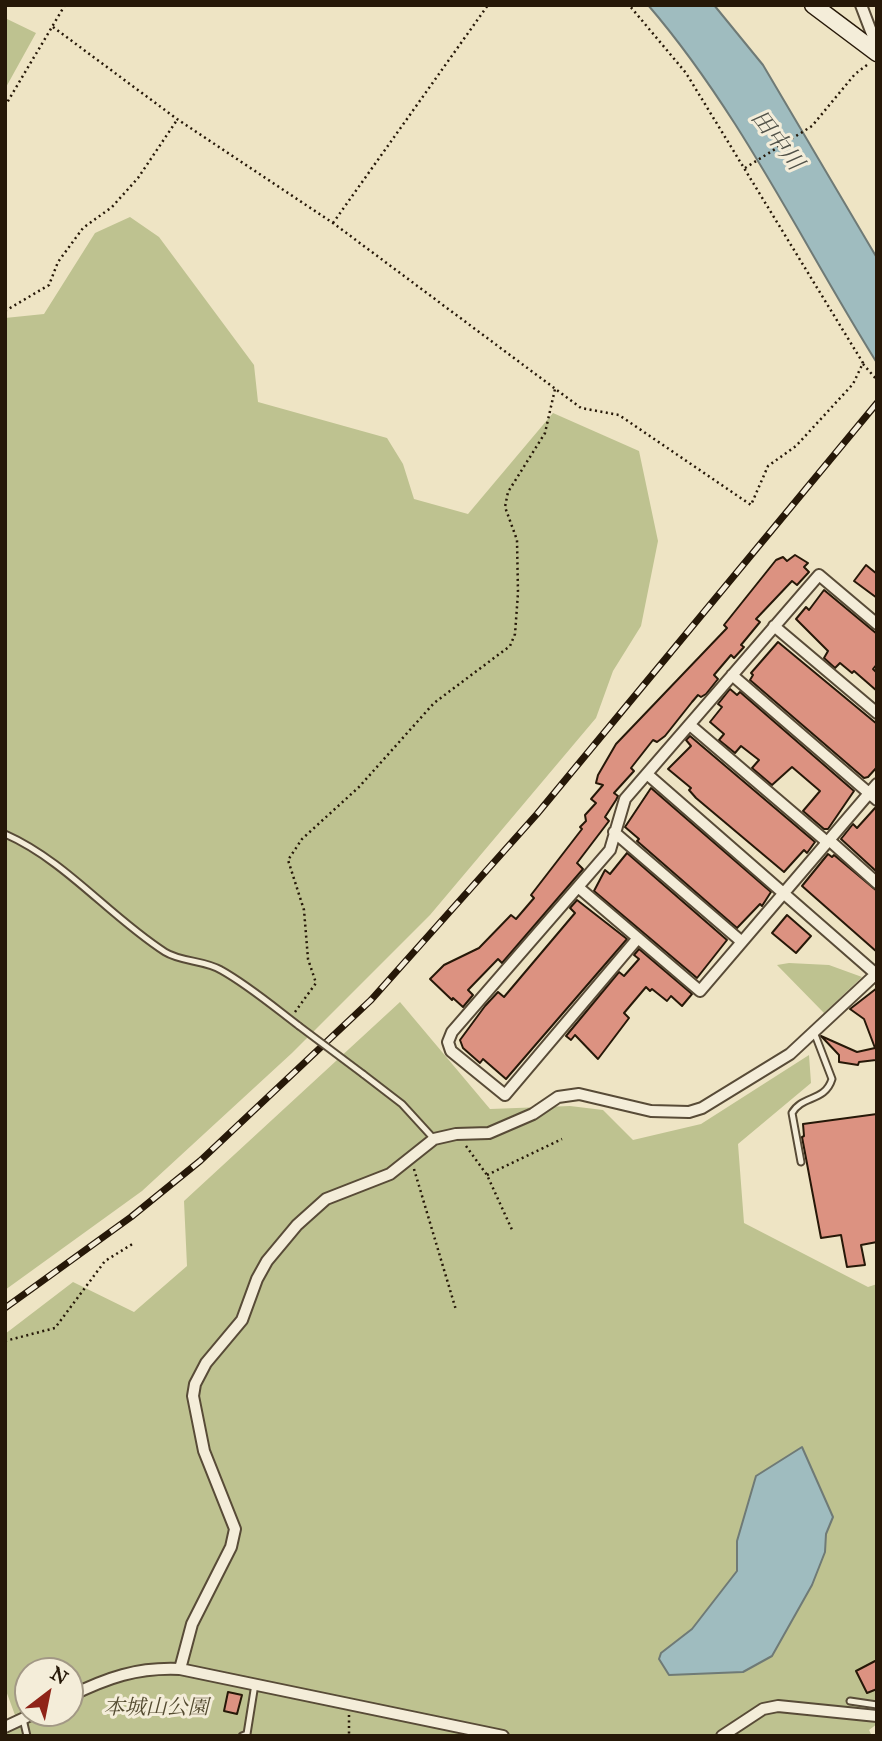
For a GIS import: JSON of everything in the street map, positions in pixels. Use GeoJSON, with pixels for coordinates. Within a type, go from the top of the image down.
{"type":"FeatureCollection","features":[{"type":"Feature","properties":{"kind":"main road"},"geometry":{"type":"LineString","coordinates":[[813,5],[874,57]]}},
{"type":"Feature","properties":{"kind":"street"},"geometry":{"type":"LineString","coordinates":[[861,5],[877,47]]}},
{"type":"Feature","properties":{"kind":"street"},"geometry":{"type":"LineString","coordinates":[[638,938],[505,1095],[451,1051],[448,1041],[452,1032],[610,850],[625,799],[819,575],[876,621]]}},
{"type":"Feature","properties":{"kind":"street"},"geometry":{"type":"LineString","coordinates":[[774,626],[877,713]]}},
{"type":"Feature","properties":{"kind":"street"},"geometry":{"type":"LineString","coordinates":[[578,887],[700,991],[783,892],[874,792],[732,675]]}},
{"type":"Feature","properties":{"kind":"street"},"geometry":{"type":"LineString","coordinates":[[690,725],[877,883]]}},
{"type":"Feature","properties":{"kind":"street"},"geometry":{"type":"LineString","coordinates":[[180,1669],[192,1624],[230,1547],[235,1529],[204,1451],[194,1396],[198,1374],[242,1320],[257,1279],[267,1261],[314,1207],[326,1199],[390,1174],[411,1160],[434,1139],[459,1134],[489,1133],[501,1129],[558,1097],[569,1094],[651,1111],[689,1112],[702,1108],[790,1055],[876,973],[647,774]]}},
{"type":"Feature","properties":{"kind":"street"},"geometry":{"type":"LineString","coordinates":[[614,832],[742,942]]}},
{"type":"Feature","properties":{"kind":"street"},"geometry":{"type":"LineString","coordinates":[[84,1689],[134,1670],[180,1669],[503,1736]]}},
{"type":"Feature","properties":{"kind":"street"},"geometry":{"type":"LineString","coordinates":[[722,1736],[762,1709],[778,1706],[877,1716]]}},
{"type":"Feature","properties":{"kind":"lane"},"geometry":{"type":"LineString","coordinates":[[5,834],[60,867],[110,911],[167,954],[219,968],[402,1104],[434,1139]]}},
{"type":"Feature","properties":{"kind":"lane"},"geometry":{"type":"LineString","coordinates":[[801,1162],[792,1114],[800,1104],[821,1097],[832,1079],[814,1032]]}},
{"type":"Feature","properties":{"kind":"lane"},"geometry":{"type":"LineString","coordinates":[[242,1736],[247,1734],[255,1684]]}},
{"type":"Feature","properties":{"kind":"lane"},"geometry":{"type":"LineString","coordinates":[[850,1701],[877,1705]]}},
{"type":"Feature","properties":{"kind":"path"},"geometry":{"type":"LineString","coordinates":[[5,106],[65,5]]}},
{"type":"Feature","properties":{"kind":"path"},"geometry":{"type":"LineString","coordinates":[[333,223],[488,5]]}},
{"type":"Feature","properties":{"kind":"path"},"geometry":{"type":"LineString","coordinates":[[629,5],[686,73],[863,363],[877,380]]}},
{"type":"Feature","properties":{"kind":"path"},"geometry":{"type":"LineString","coordinates":[[53,27],[177,119],[333,223],[581,408],[619,415],[751,505],[768,466],[796,446],[853,384],[863,363]]}},
{"type":"Feature","properties":{"kind":"path"},"geometry":{"type":"LineString","coordinates":[[745,168],[812,126],[855,74],[874,57]]}},
{"type":"Feature","properties":{"kind":"path"},"geometry":{"type":"LineString","coordinates":[[5,312],[49,285],[58,262],[83,229],[112,207],[138,178],[177,119]]}},
{"type":"Feature","properties":{"kind":"path"},"geometry":{"type":"LineString","coordinates":[[290,1019],[316,984],[308,959],[304,910],[288,860],[302,839],[359,787],[434,703],[510,646],[515,634],[518,593],[517,540],[505,507],[508,492],[545,433],[555,389]]}},
{"type":"Feature","properties":{"kind":"path"},"geometry":{"type":"LineString","coordinates":[[459,1134],[459,1138],[487,1175],[513,1232]]}},
{"type":"Feature","properties":{"kind":"path"},"geometry":{"type":"LineString","coordinates":[[487,1175],[562,1139]]}},
{"type":"Feature","properties":{"kind":"path"},"geometry":{"type":"LineString","coordinates":[[411,1160],[456,1310]]}},
{"type":"Feature","properties":{"kind":"path"},"geometry":{"type":"LineString","coordinates":[[5,1341],[55,1328],[105,1261],[134,1243]]}},
{"type":"Feature","properties":{"kind":"path"},"geometry":{"type":"LineString","coordinates":[[349,1736],[351,1704]]}},
{"type":"Feature","properties":{"kind":"green space"},"geometry":{"type":"Polygon","coordinates":[[[5,18],[36,33],[5,89],[5,18]]]}},
{"type":"Feature","properties":{"kind":"green space"},"geometry":{"type":"Polygon","coordinates":[[[130,217],[159,237],[254,365],[258,402],[387,438],[403,464],[414,499],[468,514],[553,413],[639,451],[658,541],[641,626],[613,671],[596,718],[430,915],[292,1053],[142,1191],[5,1290],[5,318],[44,314],[95,233],[130,217]]]}},
{"type":"Feature","properties":{"kind":"green space"},"geometry":{"type":"Polygon","coordinates":[[[777,965],[829,965],[862,977],[824,1013],[777,965]]]}},
{"type":"Feature","properties":{"kind":"green space","name":"本城山公園"},"geometry":{"type":"Polygon","coordinates":[[[400,1002],[490,1109],[570,1106],[603,1110],[633,1140],[701,1124],[809,1055],[811,1083],[738,1144],[744,1223],[868,1287],[877,1284],[877,1724],[869,1730],[872,1736],[5,1736],[5,1732],[17,1727],[84,1727],[84,1657],[14,1657],[14,1712],[5,1688],[5,1334],[73,1282],[134,1312],[187,1266],[184,1201],[400,1002]]]}},
{"type":"Feature","properties":{"kind":"water","name":"田中川"},"geometry":{"type":"Polygon","coordinates":[[[648,5],[714,5],[763,65],[877,258],[877,363],[741,134],[681,46],[648,5]]]}},
{"type":"Feature","properties":{"kind":"water"},"geometry":{"type":"Polygon","coordinates":[[[802,1447],[833,1517],[826,1534],[825,1552],[812,1585],[772,1656],[743,1672],[669,1675],[659,1659],[661,1653],[692,1629],[737,1571],[737,1541],[756,1476],[802,1447]]]}},
{"type":"Feature","properties":{"kind":"building"},"geometry":{"type":"Polygon","coordinates":[[[795,555],[808,563],[804,567],[809,572],[797,585],[792,581],[756,619],[760,622],[741,645],[744,647],[734,658],[731,655],[714,675],[718,679],[706,694],[701,697],[698,695],[665,736],[657,742],[653,740],[631,768],[634,771],[614,793],[618,796],[605,817],[609,821],[577,863],[583,869],[502,963],[498,959],[468,990],[473,995],[463,1007],[453,998],[452,1000],[430,979],[444,965],[479,948],[511,915],[516,919],[582,829],[580,827],[586,821],[585,815],[596,803],[591,799],[603,785],[596,783],[598,775],[616,744],[727,628],[724,625],[776,560],[783,557],[787,561],[795,555]]]}},
{"type":"Feature","properties":{"kind":"building"},"geometry":{"type":"Polygon","coordinates":[[[866,565],[877,574],[877,598],[854,581],[866,565]]]}},
{"type":"Feature","properties":{"kind":"building"},"geometry":{"type":"Polygon","coordinates":[[[824,590],[877,634],[877,664],[873,669],[877,673],[877,691],[840,663],[835,668],[824,658],[828,651],[796,619],[806,607],[809,610],[824,590]]]}},
{"type":"Feature","properties":{"kind":"building"},"geometry":{"type":"Polygon","coordinates":[[[778,642],[877,724],[877,767],[868,777],[864,778],[750,680],[753,675],[751,673],[778,642]]]}},
{"type":"Feature","properties":{"kind":"building"},"geometry":{"type":"Polygon","coordinates":[[[730,689],[737,695],[740,692],[854,791],[828,829],[824,829],[803,811],[820,791],[792,767],[772,785],[752,768],[759,760],[741,746],[735,753],[719,740],[724,734],[710,722],[722,707],[718,704],[730,689]]]}},
{"type":"Feature","properties":{"kind":"building"},"geometry":{"type":"Polygon","coordinates":[[[690,736],[815,842],[807,853],[804,850],[784,872],[696,798],[689,790],[691,788],[668,769],[691,746],[686,740],[690,736]]]}},
{"type":"Feature","properties":{"kind":"building"},"geometry":{"type":"Polygon","coordinates":[[[651,788],[771,892],[762,906],[760,904],[737,928],[637,841],[639,839],[625,827],[651,788]]]}},
{"type":"Feature","properties":{"kind":"building"},"geometry":{"type":"Polygon","coordinates":[[[875,808],[877,872],[841,839],[853,824],[857,828],[875,808]]]}},
{"type":"Feature","properties":{"kind":"building"},"geometry":{"type":"Polygon","coordinates":[[[627,853],[727,940],[697,978],[594,891],[605,870],[610,874],[627,853]]]}},
{"type":"Feature","properties":{"kind":"building"},"geometry":{"type":"Polygon","coordinates":[[[828,854],[832,857],[834,855],[877,891],[877,952],[802,886],[828,854]]]}},
{"type":"Feature","properties":{"kind":"building"},"geometry":{"type":"Polygon","coordinates":[[[577,900],[627,939],[506,1079],[483,1059],[480,1063],[463,1048],[460,1040],[485,1006],[498,992],[504,997],[575,913],[570,908],[577,900]]]}},
{"type":"Feature","properties":{"kind":"building"},"geometry":{"type":"Polygon","coordinates":[[[787,915],[811,936],[796,953],[772,933],[787,915]]]}},
{"type":"Feature","properties":{"kind":"building"},"geometry":{"type":"Polygon","coordinates":[[[639,949],[692,994],[682,1006],[671,996],[667,1001],[646,987],[624,1013],[629,1018],[598,1059],[575,1035],[571,1040],[566,1036],[619,972],[624,976],[639,959],[634,955],[639,949]]]}},
{"type":"Feature","properties":{"kind":"building"},"geometry":{"type":"Polygon","coordinates":[[[877,988],[876,1060],[859,1062],[858,1065],[839,1062],[839,1055],[821,1036],[857,1052],[875,1048],[864,1019],[850,1009],[877,988]]]}},
{"type":"Feature","properties":{"kind":"building"},"geometry":{"type":"Polygon","coordinates":[[[877,1114],[877,1242],[861,1245],[865,1265],[847,1267],[841,1235],[821,1238],[802,1137],[803,1124],[877,1114]]]}},
{"type":"Feature","properties":{"kind":"building"},"geometry":{"type":"Polygon","coordinates":[[[877,1660],[877,1689],[867,1693],[856,1671],[877,1660]]]}},
{"type":"Feature","properties":{"kind":"building"},"geometry":{"type":"Polygon","coordinates":[[[228,1692],[242,1695],[237,1714],[224,1711],[228,1692]]]}},
{"type":"Feature","properties":{"kind":"railway"},"geometry":{"type":"LineString","coordinates":[[5,1308],[131,1217],[200,1161],[371,1000],[537,814],[877,403]]}}]}
